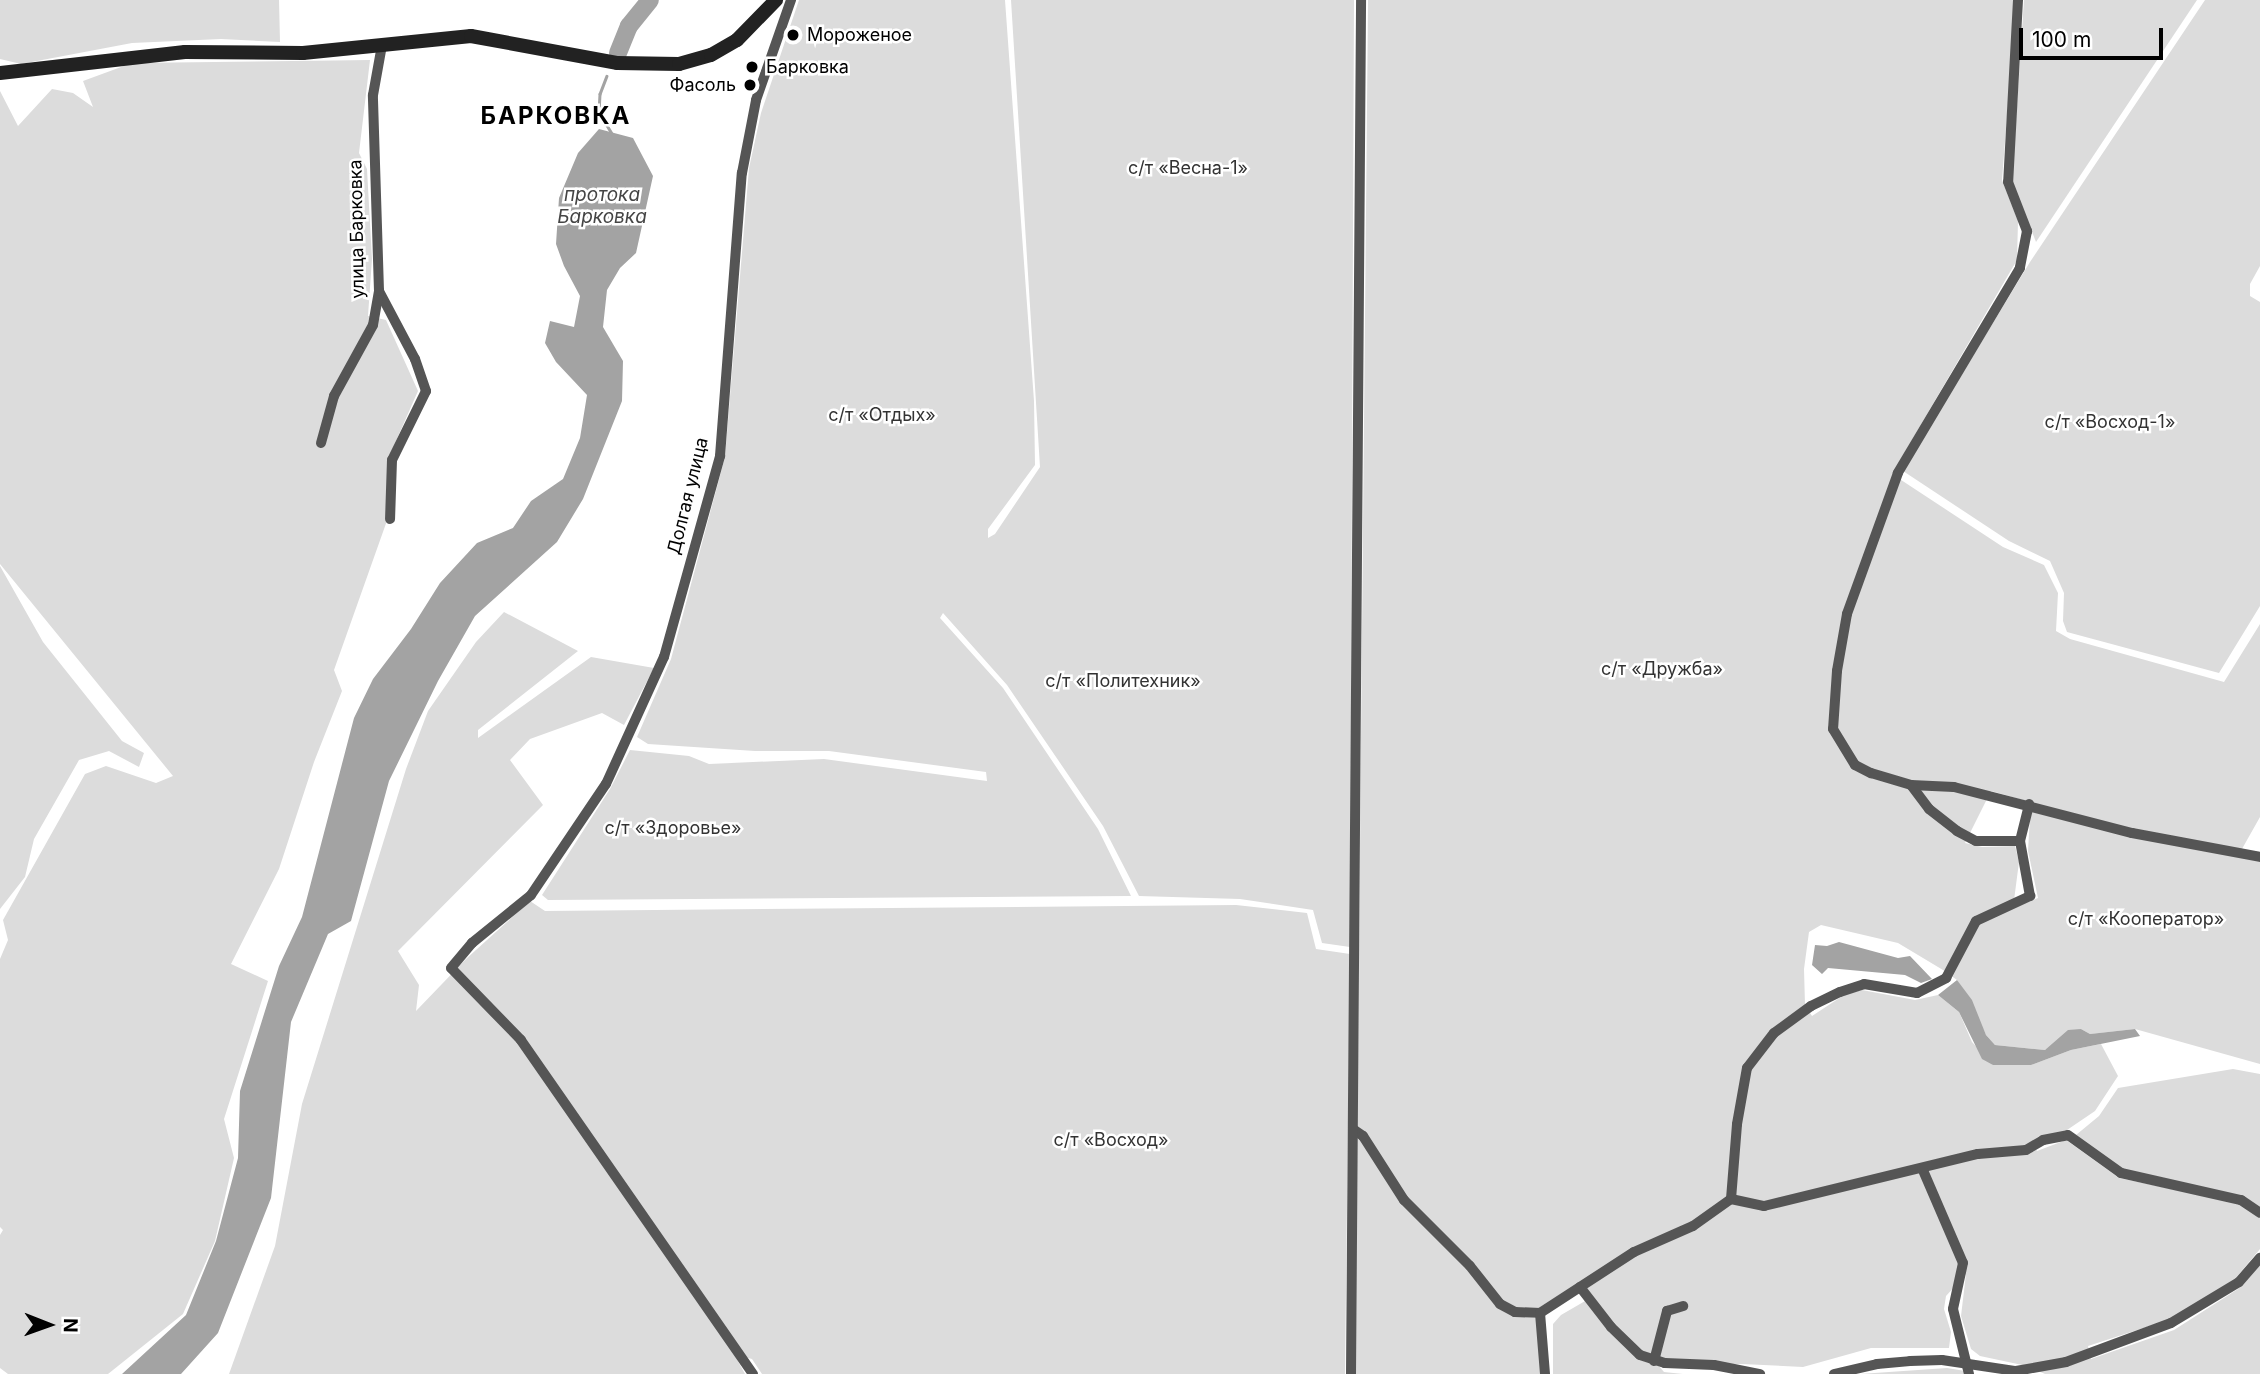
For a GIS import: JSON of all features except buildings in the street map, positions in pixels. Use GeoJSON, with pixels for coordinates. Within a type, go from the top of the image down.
{"type":"FeatureCollection","features":[{"type":"Feature","properties":{"kind":"main road"},"geometry":{"type":"LineString","coordinates":[[0,73],[185,52],[303,52],[471,36],[617,63],[679,64],[711,55],[737,40],[776,0]]}},
{"type":"Feature","properties":{"kind":"street","name":"Долгая улица"},"geometry":{"type":"LineString","coordinates":[[753,1374],[521,1040],[450,968],[472,943],[531,895],[598,795],[664,657],[720,456],[742,173],[756,100],[791,0]]}},
{"type":"Feature","properties":{"kind":"street"},"geometry":{"type":"LineString","coordinates":[[1351,1374],[1361,0]]}},
{"type":"Feature","properties":{"kind":"street"},"geometry":{"type":"LineString","coordinates":[[2018,0],[2008,182],[2027,230],[2020,268],[1898,473],[1847,614],[1837,671],[1833,729],[1855,765],[1911,785],[1954,787],[2029,804],[2132,833],[2260,857]]}},
{"type":"Feature","properties":{"kind":"street","name":"улица Барковка"},"geometry":{"type":"LineString","coordinates":[[321,443],[334,396],[373,325],[379,291],[373,95],[382,45]]}},
{"type":"Feature","properties":{"kind":"street"},"geometry":{"type":"LineString","coordinates":[[379,291],[415,359],[426,391],[391,460],[390,519]]}},
{"type":"Feature","properties":{"kind":"street"},"geometry":{"type":"LineString","coordinates":[[1911,785],[1929,809],[1957,831],[1976,841],[2020,841]]}},
{"type":"Feature","properties":{"kind":"street"},"geometry":{"type":"LineString","coordinates":[[1731,1199],[1737,1124],[1747,1068],[1774,1033],[1811,1006],[1840,992],[1864,984],[1917,993],[1945,978],[1976,922],[2030,896],[2020,841],[2029,804]]}},
{"type":"Feature","properties":{"kind":"street"},"geometry":{"type":"LineString","coordinates":[[1353,1129],[1363,1136],[1404,1200],[1470,1266],[1500,1304],[1515,1312],[1541,1313],[1634,1252],[1693,1226],[1731,1199],[1765,1206],[1978,1154],[2026,1150],[2043,1140],[2068,1135],[2121,1173],[2241,1200],[2260,1213]]}},
{"type":"Feature","properties":{"kind":"street"},"geometry":{"type":"LineString","coordinates":[[1922,1168],[1963,1264],[1953,1309],[1969,1368]]}},
{"type":"Feature","properties":{"kind":"street"},"geometry":{"type":"LineString","coordinates":[[1834,1374],[1899,1362],[2016,1371],[2066,1362],[2171,1323],[2239,1282],[2260,1258]]}},
{"type":"Feature","properties":{"kind":"street"},"geometry":{"type":"LineString","coordinates":[[1580,1287],[1611,1327],[1640,1355],[1654,1361],[1714,1365],[1760,1374]]}},
{"type":"Feature","properties":{"kind":"street"},"geometry":{"type":"LineString","coordinates":[[1654,1361],[1667,1311],[1683,1306]]}},
{"type":"Feature","properties":{"kind":"street"},"geometry":{"type":"LineString","coordinates":[[1541,1313],[1545,1374]]}},
{"type":"Feature","properties":{"kind":"green space"},"geometry":{"type":"Polygon","coordinates":[[[0,0],[279,0],[280,42],[221,39],[132,43],[21,64],[0,59],[0,0]]]}},
{"type":"Feature","properties":{"kind":"green space"},"geometry":{"type":"Polygon","coordinates":[[[799,0],[1005,0],[1034,401],[1035,465],[988,529],[988,538],[995,534],[1040,467],[1011,0],[1354,0],[1350,947],[1322,943],[1313,910],[1240,899],[1139,896],[1103,826],[1007,685],[943,613],[940,618],[1003,688],[1098,829],[1131,896],[548,900],[542,895],[610,789],[630,750],[689,756],[709,764],[824,759],[987,781],[986,772],[829,751],[755,751],[648,744],[637,737],[671,659],[725,457],[749,168],[761,113],[799,0]]]}},
{"type":"Feature","properties":{"kind":"green space","name":"с/т «Дружба»"},"geometry":{"type":"Polygon","coordinates":[[[1368,0],[2016,0],[2002,180],[2018,221],[2017,260],[1892,474],[2003,547],[2044,565],[2058,593],[2056,631],[2070,639],[2224,682],[2260,624],[2260,817],[2238,856],[2260,861],[2260,1064],[2135,1029],[2090,1034],[2081,1029],[2045,1050],[1995,1045],[1986,1035],[1957,980],[1943,970],[1898,943],[1821,925],[1809,932],[1804,969],[1805,1005],[1812,1016],[1844,995],[1862,990],[1915,1000],[1938,995],[1959,1012],[1972,1042],[1993,1065],[2031,1065],[2071,1050],[2101,1044],[2118,1076],[2095,1111],[2067,1130],[2033,1143],[2037,1151],[2066,1140],[2119,1178],[2205,1196],[2120,1170],[2076,1135],[2099,1116],[2118,1088],[2233,1069],[2260,1074],[2260,1249],[2234,1280],[2168,1320],[2088,1346],[2091,1359],[2174,1330],[2238,1289],[2260,1263],[2260,1374],[2045,1374],[2027,1366],[1980,1356],[1971,1349],[1961,1316],[1966,1274],[1946,1296],[1944,1309],[1951,1332],[1949,1348],[1871,1348],[1803,1367],[1742,1364],[1659,1366],[1664,1372],[1683,1374],[1553,1374],[1553,1324],[1561,1315],[1592,1297],[1581,1281],[1537,1309],[1542,1374],[1355,1374],[1368,0]],[[1991,791],[1965,843],[1982,847],[2015,846],[2019,862],[2013,908],[2038,898],[2028,851],[2030,817],[2034,803],[1991,791]]]}},
{"type":"Feature","properties":{"kind":"green space"},"geometry":{"type":"Polygon","coordinates":[[[2024,0],[2197,0],[2036,242],[2012,181],[2024,0]]]}},
{"type":"Feature","properties":{"kind":"green space","name":"с/т «Восход-1»"},"geometry":{"type":"Polygon","coordinates":[[[2205,0],[2260,0],[2260,266],[2250,284],[2250,296],[2260,302],[2260,606],[2219,673],[2067,632],[2063,621],[2064,593],[2050,561],[2009,541],[1903,471],[2030,262],[2205,0]]]}},
{"type":"Feature","properties":{"kind":"green space"},"geometry":{"type":"Polygon","coordinates":[[[370,60],[359,153],[367,169],[372,259],[368,316],[386,320],[418,391],[388,459],[389,515],[334,670],[342,691],[314,762],[279,869],[231,964],[268,981],[224,1119],[234,1158],[215,1241],[183,1314],[108,1374],[8,1374],[0,1368],[0,1235],[3,1230],[0,1227],[0,959],[8,940],[3,920],[85,774],[106,766],[156,783],[173,776],[0,564],[0,91],[18,126],[52,89],[73,93],[93,107],[83,81],[132,63],[370,60]]]}},
{"type":"Feature","properties":{"kind":"green space"},"geometry":{"type":"Polygon","coordinates":[[[0,566],[43,642],[122,741],[144,753],[139,767],[109,751],[79,760],[34,839],[25,877],[0,909],[0,566]]]}},
{"type":"Feature","properties":{"kind":"green space","name":"с/т «Восход»"},"geometry":{"type":"Polygon","coordinates":[[[504,612],[578,651],[478,730],[478,738],[591,657],[654,668],[624,725],[602,713],[530,739],[510,760],[543,805],[398,951],[419,985],[416,1011],[466,959],[530,901],[545,911],[1236,905],[1307,913],[1316,949],[1350,954],[1345,1374],[762,1374],[752,1359],[734,1354],[745,1374],[229,1374],[275,1246],[302,1104],[406,769],[428,711],[476,642],[504,612]]]}},
{"type":"Feature","properties":{"kind":"green space"},"geometry":{"type":"Polygon","coordinates":[[[1947,1368],[1965,1371],[1966,1374],[1860,1374],[1947,1368]]]}},
{"type":"Feature","properties":{"kind":"water","name":"протока Барковка"},"geometry":{"type":"Polygon","coordinates":[[[599,129],[633,138],[653,176],[636,253],[620,268],[607,290],[603,327],[623,361],[622,401],[583,499],[557,542],[475,616],[438,681],[389,781],[351,921],[328,934],[291,1022],[271,1198],[218,1333],[181,1374],[122,1374],[186,1315],[216,1241],[238,1158],[240,1091],[279,966],[302,917],[354,718],[373,679],[411,629],[440,583],[477,543],[513,528],[531,501],[563,479],[580,438],[587,395],[556,362],[545,343],[550,321],[574,327],[580,296],[556,244],[559,198],[578,153],[599,129]]]}},
{"type":"Feature","properties":{"kind":"water"},"geometry":{"type":"Polygon","coordinates":[[[1839,942],[1898,958],[1910,956],[1932,979],[1921,983],[1905,975],[1828,968],[1822,974],[1812,965],[1815,945],[1827,946],[1839,942]]]}},
{"type":"Feature","properties":{"kind":"water"},"geometry":{"type":"Polygon","coordinates":[[[1957,980],[1972,1000],[1986,1035],[1995,1045],[2045,1050],[2068,1030],[2081,1029],[2090,1034],[2135,1029],[2140,1036],[2071,1050],[2031,1065],[1993,1065],[1982,1059],[1959,1012],[1938,995],[1957,980]]]}},
{"type":"Feature","properties":{"kind":"waterway"},"geometry":{"type":"LineString","coordinates":[[618,53],[629,26],[650,0]]}},
{"type":"Feature","properties":{"kind":"waterway"},"geometry":{"type":"LineString","coordinates":[[607,76],[600,94],[599,112],[612,134]]}},
{"type":"Feature","properties":{"kind":"place","name":"Мороженое"},"geometry":{"type":"Point","coordinates":[793,35]}},
{"type":"Feature","properties":{"kind":"place","name":"Барковка"},"geometry":{"type":"Point","coordinates":[752,67]}},
{"type":"Feature","properties":{"kind":"place","name":"Фасоль"},"geometry":{"type":"Point","coordinates":[750,85]}},
{"type":"Feature","properties":{"kind":"district","name":"БАРКОВКА"},"geometry":{"type":"Point","coordinates":[556,116]}},
{"type":"Feature","properties":{"kind":"park label","name":"с/т «Весна-1»"},"geometry":{"type":"Point","coordinates":[1188,168]}},
{"type":"Feature","properties":{"kind":"park label","name":"с/т «Отдых»"},"geometry":{"type":"Point","coordinates":[882,415]}},
{"type":"Feature","properties":{"kind":"park label","name":"с/т «Политехник»"},"geometry":{"type":"Point","coordinates":[1123,681]}},
{"type":"Feature","properties":{"kind":"park label","name":"с/т «Здоровье»"},"geometry":{"type":"Point","coordinates":[673,828]}},
{"type":"Feature","properties":{"kind":"park label","name":"с/т «Кооператор»"},"geometry":{"type":"Point","coordinates":[2146,919]}}]}
